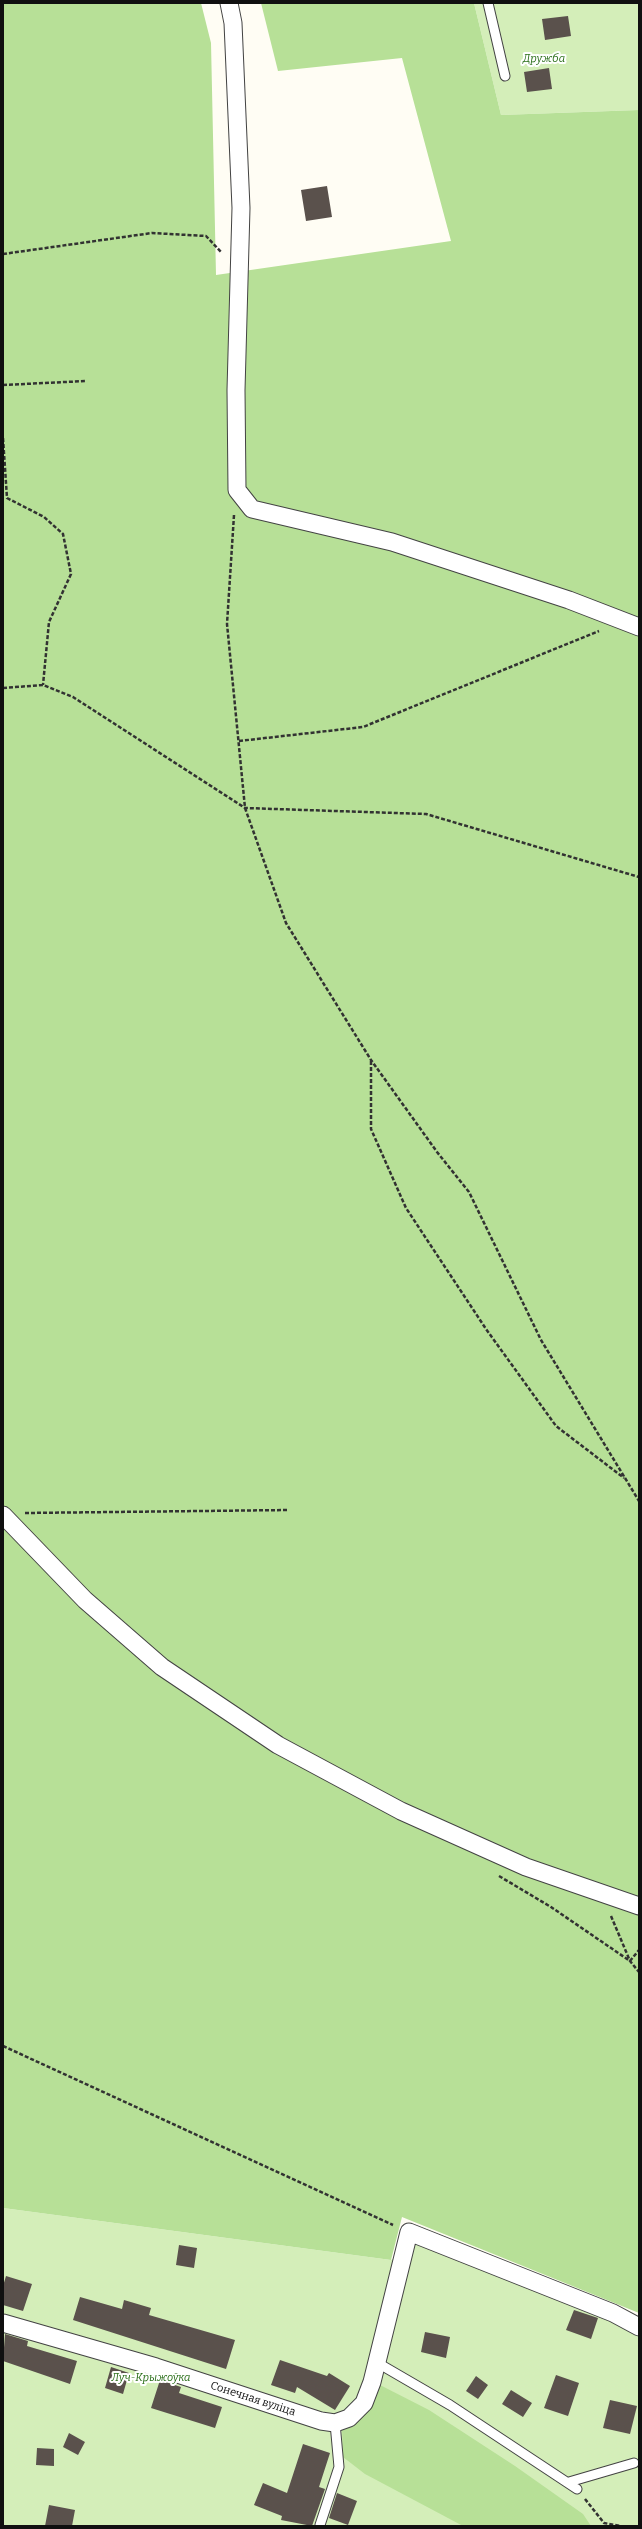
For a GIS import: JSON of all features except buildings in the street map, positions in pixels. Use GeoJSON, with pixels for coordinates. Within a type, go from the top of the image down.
{"type":"FeatureCollection","features":[{"type":"Feature","properties":{"kind":"street"},"geometry":{"type":"LineString","coordinates":[[230,3],[233,23],[241,208],[236,390],[237,490],[252,509],[392,542],[569,600],[631,624]]}},
{"type":"Feature","properties":{"kind":"street"},"geometry":{"type":"LineString","coordinates":[[11,1514],[86,1600],[162,1667],[278,1745],[401,1811],[526,1867],[602,1895],[639,1906]]}},
{"type":"Feature","properties":{"kind":"street"},"geometry":{"type":"LineString","coordinates":[[335,2423],[349,2418],[364,2403],[372,2382],[409,2232],[613,2313],[639,2327]]}},
{"type":"Feature","properties":{"kind":"street","name":"Сонечная вуліца"},"geometry":{"type":"LineString","coordinates":[[3,2323],[156,2366],[321,2421],[335,2423]]}},
{"type":"Feature","properties":{"kind":"lane"},"geometry":{"type":"LineString","coordinates":[[488,3],[505,76]]}},
{"type":"Feature","properties":{"kind":"lane"},"geometry":{"type":"LineString","coordinates":[[376,2362],[450,2405],[569,2482],[577,2489]]}},
{"type":"Feature","properties":{"kind":"lane"},"geometry":{"type":"LineString","coordinates":[[320,2525],[339,2467],[335,2423]]}},
{"type":"Feature","properties":{"kind":"lane"},"geometry":{"type":"LineString","coordinates":[[569,2482],[634,2463]]}},
{"type":"Feature","properties":{"kind":"path"},"geometry":{"type":"LineString","coordinates":[[3,254],[152,233],[206,236],[240,271]]}},
{"type":"Feature","properties":{"kind":"path"},"geometry":{"type":"LineString","coordinates":[[3,385],[86,381]]}},
{"type":"Feature","properties":{"kind":"path"},"geometry":{"type":"LineString","coordinates":[[3,438],[7,498],[44,517],[63,534],[71,574],[49,622],[43,685]]}},
{"type":"Feature","properties":{"kind":"path"},"geometry":{"type":"LineString","coordinates":[[237,490],[227,624],[245,808],[286,923],[371,1060],[437,1152],[469,1192],[541,1340],[639,1501]]}},
{"type":"Feature","properties":{"kind":"path"},"geometry":{"type":"LineString","coordinates":[[239,741],[363,727],[631,624]]}},
{"type":"Feature","properties":{"kind":"path"},"geometry":{"type":"LineString","coordinates":[[3,688],[43,685],[73,697],[245,808],[426,814],[639,877]]}},
{"type":"Feature","properties":{"kind":"path"},"geometry":{"type":"LineString","coordinates":[[371,1060],[371,1129],[406,1208],[486,1329],[556,1426],[626,1479]]}},
{"type":"Feature","properties":{"kind":"path"},"geometry":{"type":"LineString","coordinates":[[11,1514],[288,1510]]}},
{"type":"Feature","properties":{"kind":"path"},"geometry":{"type":"LineString","coordinates":[[602,1895],[630,1961],[639,1972]]}},
{"type":"Feature","properties":{"kind":"path"},"geometry":{"type":"LineString","coordinates":[[3,2046],[409,2232]]}},
{"type":"Feature","properties":{"kind":"path"},"geometry":{"type":"LineString","coordinates":[[577,2489],[604,2523],[620,2526]]}},
{"type":"Feature","properties":{"kind":"green space"},"geometry":{"type":"Polygon","coordinates":[[[3,3],[201,3],[211,43],[216,275],[451,241],[402,58],[278,71],[261,3],[474,3],[501,115],[639,110],[639,2313],[402,2217],[391,2260],[3,2208],[3,3]]]}},
{"type":"Feature","properties":{"kind":"green space","name":"Дружба"},"geometry":{"type":"Polygon","coordinates":[[[474,3],[639,3],[639,110],[501,115],[474,3]]]}},
{"type":"Feature","properties":{"kind":"green space","name":"Луч-Крыжоўка"},"geometry":{"type":"Polygon","coordinates":[[[3,2208],[391,2260],[415,2244],[573,2303],[639,2334],[639,2526],[3,2526],[3,2208]]]}},
{"type":"Feature","properties":{"kind":"green space"},"geometry":{"type":"Polygon","coordinates":[[[380,2385],[429,2410],[515,2466],[583,2514],[591,2526],[463,2526],[365,2474],[343,2457],[342,2428],[354,2425],[374,2399],[380,2385]]]}}]}
